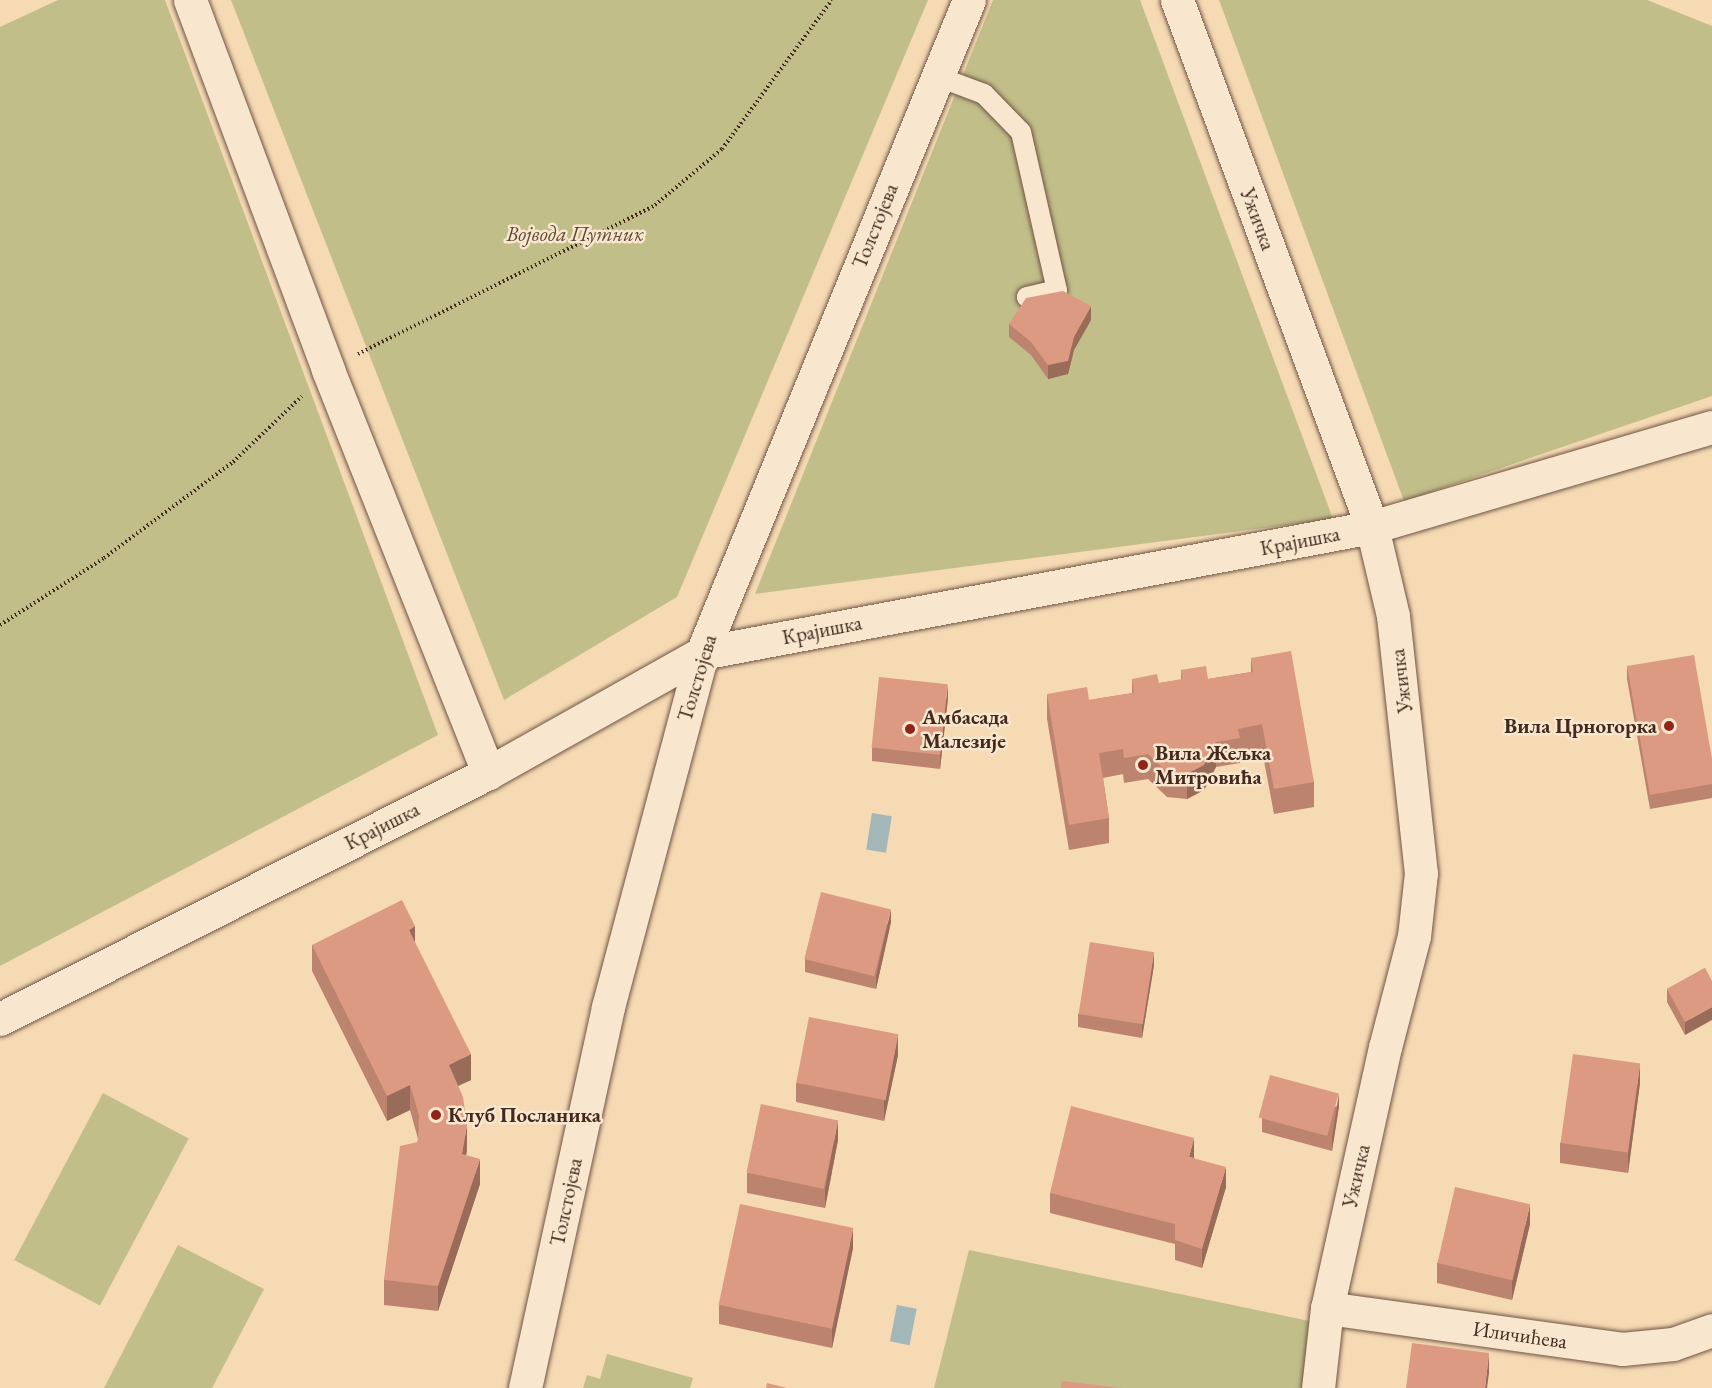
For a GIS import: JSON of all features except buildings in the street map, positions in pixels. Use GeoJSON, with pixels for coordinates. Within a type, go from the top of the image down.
{"type":"FeatureCollection","features":[{"type":"Feature","properties":{"kind":"street"},"geometry":{"type":"LineString","coordinates":[[190,0],[328,370],[488,773]]}},
{"type":"Feature","properties":{"kind":"street","name":"Толстојева"},"geometry":{"type":"LineString","coordinates":[[525,1388],[608,1007],[702,652],[969,0]]}},
{"type":"Feature","properties":{"kind":"street","name":"Ужичка"},"geometry":{"type":"LineString","coordinates":[[1177,0],[1372,527],[1393,616],[1422,894],[1327,1308],[1318,1388]]}},
{"type":"Feature","properties":{"kind":"street","name":"Крајишка"},"geometry":{"type":"LineString","coordinates":[[0,1019],[488,773],[702,652],[1372,527],[1712,427]]}},
{"type":"Feature","properties":{"kind":"street","name":"Иличићева"},"geometry":{"type":"LineString","coordinates":[[1327,1308],[1622,1349],[1673,1344],[1712,1330]]}},
{"type":"Feature","properties":{"kind":"lane"},"geometry":{"type":"LineString","coordinates":[[936,76],[984,94],[1021,132],[1057,290],[1027,297]]}},
{"type":"Feature","properties":{"kind":"path"},"geometry":{"type":"LineString","coordinates":[[0,625],[104,558],[233,462],[328,370],[655,206],[722,149],[832,0]]}},
{"type":"Feature","properties":{"kind":"green space"},"geometry":{"type":"Polygon","coordinates":[[[58,0],[165,0],[438,735],[0,966],[0,27],[58,0]]]}},
{"type":"Feature","properties":{"kind":"green space","name":"Војвода Путник"},"geometry":{"type":"Polygon","coordinates":[[[231,0],[928,0],[677,597],[504,700],[231,0]]]}},
{"type":"Feature","properties":{"kind":"green space"},"geometry":{"type":"Polygon","coordinates":[[[993,0],[1140,0],[1333,519],[755,594],[993,0]]]}},
{"type":"Feature","properties":{"kind":"green space"},"geometry":{"type":"Polygon","coordinates":[[[1219,0],[1647,0],[1712,26],[1712,396],[1404,501],[1219,0]]]}},
{"type":"Feature","properties":{"kind":"green space"},"geometry":{"type":"Polygon","coordinates":[[[103,1093],[189,1139],[100,1305],[14,1260],[103,1093]]]}},
{"type":"Feature","properties":{"kind":"green space"},"geometry":{"type":"Polygon","coordinates":[[[178,1245],[264,1289],[212,1388],[104,1388],[178,1245]]]}},
{"type":"Feature","properties":{"kind":"green space"},"geometry":{"type":"Polygon","coordinates":[[[969,1250],[1314,1322],[1306,1388],[934,1388],[969,1250]]]}},
{"type":"Feature","properties":{"kind":"green space"},"geometry":{"type":"Polygon","coordinates":[[[607,1354],[693,1378],[690,1388],[583,1388],[587,1375],[600,1379],[607,1354]]]}},
{"type":"Feature","properties":{"kind":"shaded area"},"geometry":{"type":"Polygon","coordinates":[[[872,813],[892,816],[886,853],[866,850],[872,813]]]}},
{"type":"Feature","properties":{"kind":"shaded area"},"geometry":{"type":"Polygon","coordinates":[[[897,1305],[917,1309],[910,1345],[890,1341],[897,1305]]]}},
{"type":"Feature","properties":{"kind":"place","name":"Вила Црногорка"},"geometry":{"type":"Point","coordinates":[1669,726]}},
{"type":"Feature","properties":{"kind":"place","name":"Амбасада Малезије"},"geometry":{"type":"Point","coordinates":[910,729]}},
{"type":"Feature","properties":{"kind":"place","name":"Вила Жељка Митровића"},"geometry":{"type":"Point","coordinates":[1143,765]}},
{"type":"Feature","properties":{"kind":"place","name":"Клуб Посланика"},"geometry":{"type":"Point","coordinates":[436,1115]}}]}
